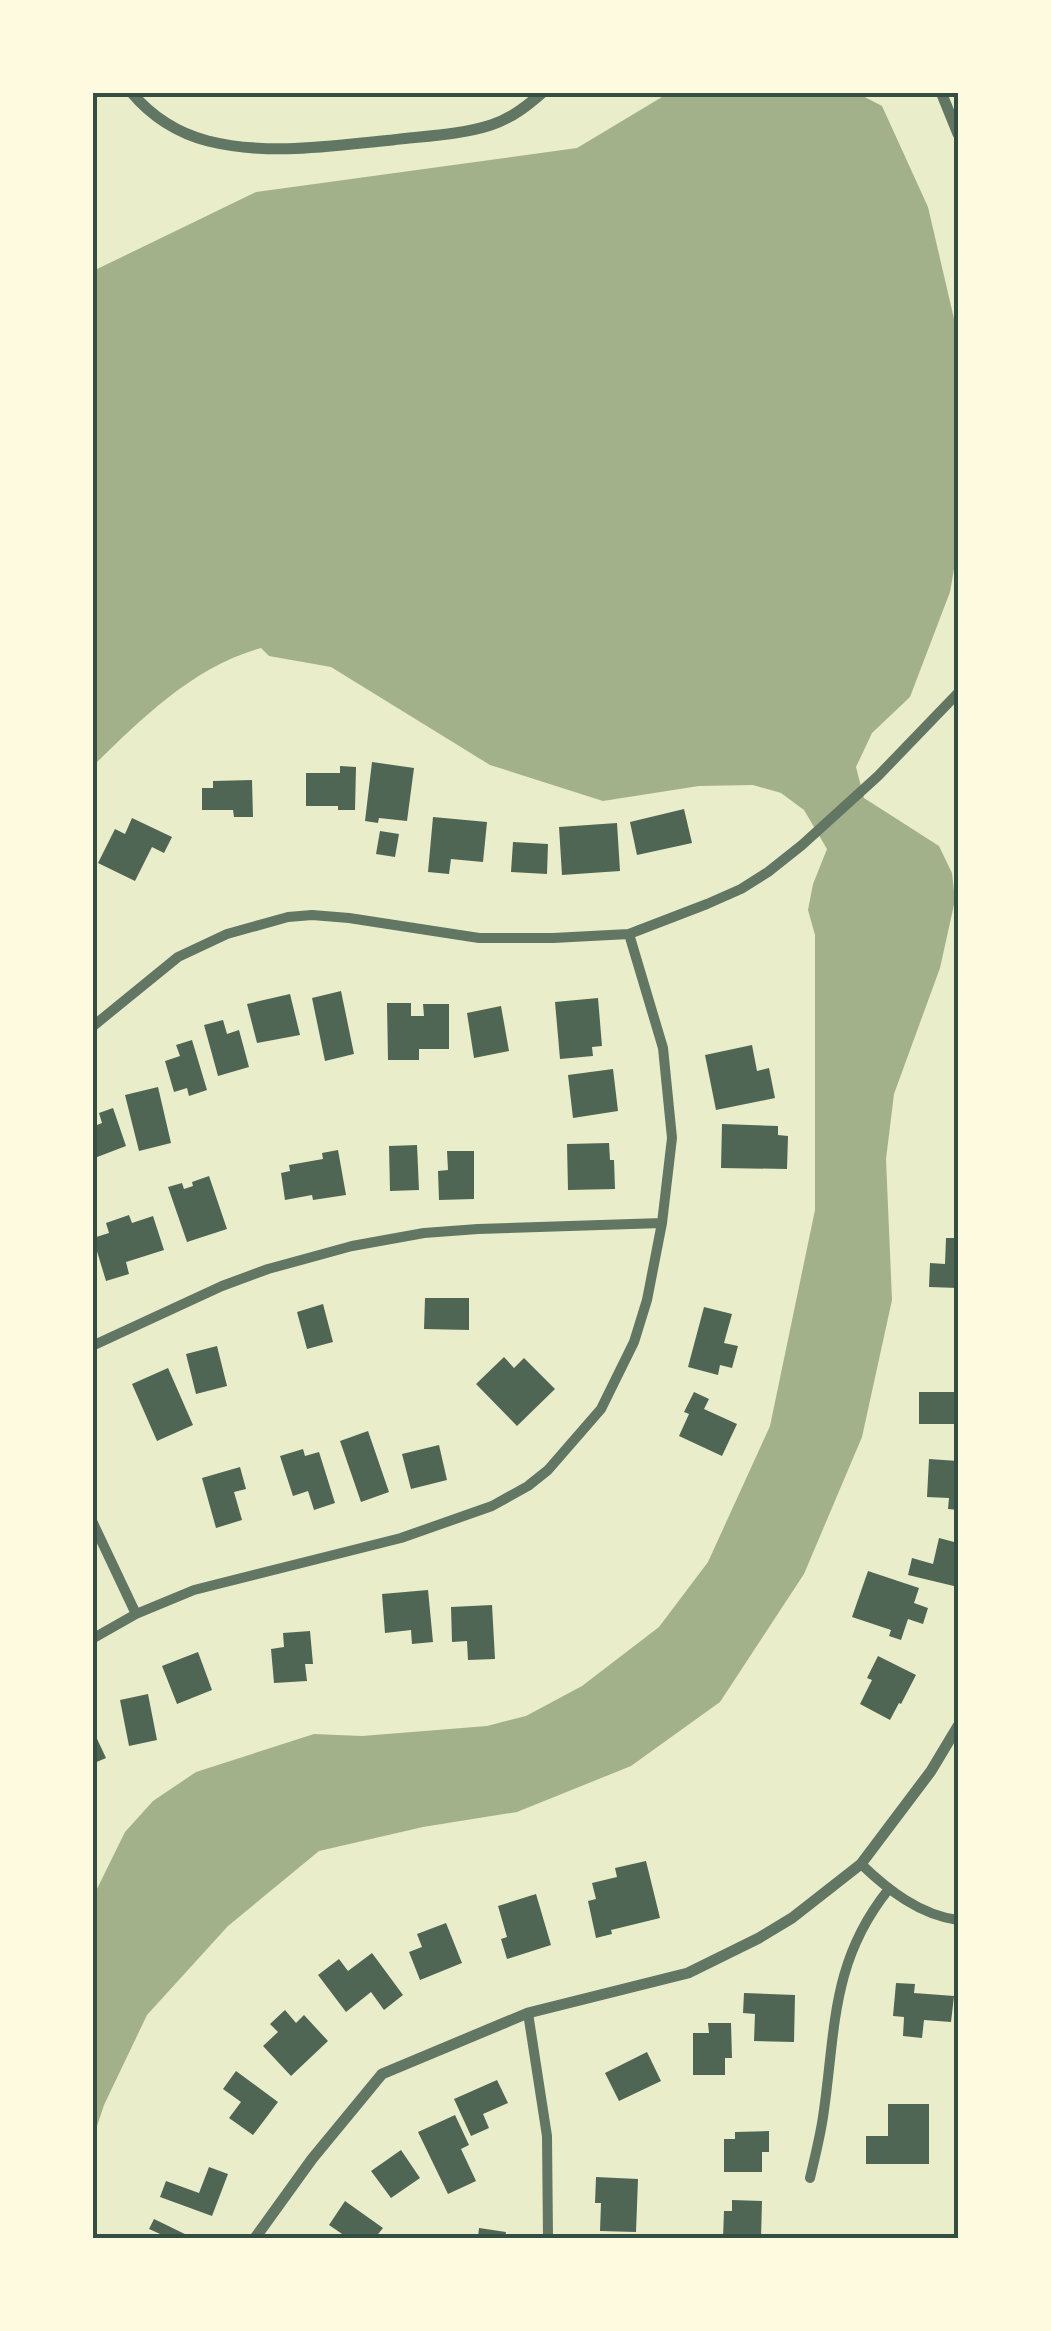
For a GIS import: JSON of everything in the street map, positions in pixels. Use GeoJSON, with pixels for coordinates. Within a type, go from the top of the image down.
{"type":"FeatureCollection","features":[{"type":"Feature","properties":{"kind":"street"},"geometry":{"type":"LineString","coordinates":[[132,92],[146,109],[174,129],[244,148],[295,150],[491,125],[520,112],[543,92]]}},
{"type":"Feature","properties":{"kind":"street"},"geometry":{"type":"LineString","coordinates":[[942,92],[958,134]]}},
{"type":"Feature","properties":{"kind":"street"},"geometry":{"type":"LineString","coordinates":[[92,1028],[178,956],[227,934],[288,917],[349,918],[479,938],[628,934],[742,889],[768,872],[878,776],[958,692]]}},
{"type":"Feature","properties":{"kind":"street"},"geometry":{"type":"LineString","coordinates":[[92,1639],[136,1614],[206,1586],[401,1538],[492,1506],[548,1470],[601,1409],[634,1342],[648,1300],[672,1138],[663,1048],[628,934]]}},
{"type":"Feature","properties":{"kind":"street"},"geometry":{"type":"LineString","coordinates":[[92,1346],[222,1286],[352,1246],[478,1229],[662,1223]]}},
{"type":"Feature","properties":{"kind":"street"},"geometry":{"type":"LineString","coordinates":[[92,1522],[136,1614]]}},
{"type":"Feature","properties":{"kind":"street"},"geometry":{"type":"LineString","coordinates":[[255,2238],[312,2158],[382,2074],[528,2013],[688,1973],[718,1961],[792,1918],[861,1864],[931,1771],[958,1726]]}},
{"type":"Feature","properties":{"kind":"street"},"geometry":{"type":"LineString","coordinates":[[861,1864],[888,1890],[924,1909],[958,1920]]}},
{"type":"Feature","properties":{"kind":"street"},"geometry":{"type":"LineString","coordinates":[[810,2178],[823,2118],[835,2010],[850,1952],[867,1918],[888,1890]]}},
{"type":"Feature","properties":{"kind":"street"},"geometry":{"type":"LineString","coordinates":[[528,2013],[548,2136],[548,2238]]}},
{"type":"Feature","properties":{"kind":"shaded area"},"geometry":{"type":"Polygon","coordinates":[[[680,93],[857,93],[882,106],[928,207],[955,323],[958,546],[950,592],[910,697],[872,733],[856,767],[864,798],[939,846],[952,873],[955,900],[940,968],[894,1094],[886,1159],[892,1300],[862,1437],[804,1574],[720,1702],[631,1766],[517,1812],[423,1827],[319,1851],[228,1926],[147,2015],[104,2105],[93,2138],[93,1897],[125,1832],[153,1801],[196,1772],[314,1734],[362,1736],[487,1726],[526,1716],[582,1686],[659,1627],[708,1562],[770,1426],[815,1210],[815,935],[808,910],[827,849],[804,810],[781,793],[753,785],[699,786],[603,801],[490,765],[331,667],[269,656],[261,648],[213,667],[191,681],[93,766],[93,271],[256,192],[577,148],[662,97],[680,93]]]}},
{"type":"Feature","properties":{"kind":"building"},"geometry":{"type":"Polygon","coordinates":[[[372,762],[414,768],[407,821],[365,821],[372,762]]]}},
{"type":"Feature","properties":{"kind":"building"},"geometry":{"type":"Polygon","coordinates":[[[340,766],[356,767],[355,810],[306,806],[306,773],[340,773],[340,766]]]}},
{"type":"Feature","properties":{"kind":"building"},"geometry":{"type":"Polygon","coordinates":[[[252,780],[253,817],[234,817],[233,810],[202,810],[202,788],[213,788],[213,781],[252,780]]]}},
{"type":"Feature","properties":{"kind":"building"},"geometry":{"type":"Polygon","coordinates":[[[684,809],[692,843],[637,855],[630,822],[684,809]]]}},
{"type":"Feature","properties":{"kind":"building"},"geometry":{"type":"Polygon","coordinates":[[[433,817],[487,822],[483,862],[451,859],[449,874],[428,872],[433,817]]]}},
{"type":"Feature","properties":{"kind":"building"},"geometry":{"type":"Polygon","coordinates":[[[132,818],[172,837],[164,853],[152,847],[135,881],[98,863],[115,829],[125,834],[132,818]]]}},
{"type":"Feature","properties":{"kind":"building"},"geometry":{"type":"Polygon","coordinates":[[[617,823],[620,871],[562,875],[559,827],[617,823]]]}},
{"type":"Feature","properties":{"kind":"building"},"geometry":{"type":"Polygon","coordinates":[[[380,831],[399,834],[395,857],[376,854],[380,831]]]}},
{"type":"Feature","properties":{"kind":"building"},"geometry":{"type":"Polygon","coordinates":[[[513,842],[548,844],[547,874],[511,872],[513,842]]]}},
{"type":"Feature","properties":{"kind":"building"},"geometry":{"type":"Polygon","coordinates":[[[341,991],[354,1054],[325,1061],[312,998],[341,991]]]}},
{"type":"Feature","properties":{"kind":"building"},"geometry":{"type":"Polygon","coordinates":[[[290,994],[300,1035],[257,1043],[247,1004],[290,994]]]}},
{"type":"Feature","properties":{"kind":"building"},"geometry":{"type":"Polygon","coordinates":[[[598,998],[602,1046],[592,1047],[593,1056],[560,1059],[555,1002],[598,998]]]}},
{"type":"Feature","properties":{"kind":"building"},"geometry":{"type":"Polygon","coordinates":[[[387,1003],[411,1003],[411,1016],[424,1016],[423,1004],[449,1004],[449,1049],[419,1049],[419,1060],[388,1060],[387,1003]]]}},
{"type":"Feature","properties":{"kind":"building"},"geometry":{"type":"Polygon","coordinates":[[[501,1006],[509,1051],[474,1058],[467,1013],[501,1006]]]}},
{"type":"Feature","properties":{"kind":"building"},"geometry":{"type":"Polygon","coordinates":[[[223,1020],[227,1034],[239,1030],[249,1067],[218,1076],[204,1025],[223,1020]]]}},
{"type":"Feature","properties":{"kind":"building"},"geometry":{"type":"Polygon","coordinates":[[[192,1040],[207,1090],[189,1096],[187,1088],[174,1092],[165,1061],[180,1056],[176,1045],[192,1040]]]}},
{"type":"Feature","properties":{"kind":"building"},"geometry":{"type":"Polygon","coordinates":[[[752,1045],[757,1071],[769,1068],[775,1098],[716,1110],[705,1055],[752,1045]]]}},
{"type":"Feature","properties":{"kind":"building"},"geometry":{"type":"Polygon","coordinates":[[[613,1069],[618,1111],[573,1118],[568,1075],[613,1069]]]}},
{"type":"Feature","properties":{"kind":"building"},"geometry":{"type":"Polygon","coordinates":[[[158,1087],[171,1143],[139,1151],[125,1095],[158,1087]]]}},
{"type":"Feature","properties":{"kind":"building"},"geometry":{"type":"Polygon","coordinates":[[[113,1108],[126,1146],[92,1159],[92,1127],[102,1123],[99,1113],[113,1108]]]}},
{"type":"Feature","properties":{"kind":"building"},"geometry":{"type":"Polygon","coordinates":[[[722,1124],[778,1126],[778,1135],[788,1136],[787,1169],[721,1168],[722,1124]]]}},
{"type":"Feature","properties":{"kind":"building"},"geometry":{"type":"Polygon","coordinates":[[[609,1143],[615,1189],[568,1190],[567,1144],[609,1143]]]}},
{"type":"Feature","properties":{"kind":"building"},"geometry":{"type":"Polygon","coordinates":[[[417,1145],[419,1190],[390,1191],[389,1146],[417,1145]]]}},
{"type":"Feature","properties":{"kind":"building"},"geometry":{"type":"Polygon","coordinates":[[[338,1150],[346,1195],[285,1200],[281,1173],[290,1171],[289,1165],[323,1159],[322,1153],[338,1150]]]}},
{"type":"Feature","properties":{"kind":"building"},"geometry":{"type":"Polygon","coordinates":[[[447,1151],[474,1151],[474,1199],[439,1200],[438,1171],[448,1170],[447,1151]]]}},
{"type":"Feature","properties":{"kind":"building"},"geometry":{"type":"Polygon","coordinates":[[[209,1176],[227,1229],[187,1242],[168,1187],[182,1183],[184,1189],[209,1176]]]}},
{"type":"Feature","properties":{"kind":"building"},"geometry":{"type":"Polygon","coordinates":[[[129,1215],[132,1223],[153,1216],[164,1250],[126,1262],[129,1274],[106,1281],[93,1238],[109,1233],[106,1223],[129,1215]]]}},
{"type":"Feature","properties":{"kind":"building"},"geometry":{"type":"Polygon","coordinates":[[[946,1238],[958,1238],[958,1288],[929,1287],[930,1263],[945,1264],[946,1238]]]}},
{"type":"Feature","properties":{"kind":"building"},"geometry":{"type":"Polygon","coordinates":[[[425,1298],[469,1298],[469,1330],[424,1329],[425,1298]]]}},
{"type":"Feature","properties":{"kind":"building"},"geometry":{"type":"Polygon","coordinates":[[[323,1304],[333,1342],[307,1349],[297,1312],[323,1304]]]}},
{"type":"Feature","properties":{"kind":"building"},"geometry":{"type":"Polygon","coordinates":[[[704,1307],[732,1314],[724,1343],[738,1346],[732,1368],[720,1365],[718,1375],[688,1367],[704,1307]]]}},
{"type":"Feature","properties":{"kind":"building"},"geometry":{"type":"Polygon","coordinates":[[[217,1346],[227,1386],[196,1394],[186,1354],[217,1346]]]}},
{"type":"Feature","properties":{"kind":"building"},"geometry":{"type":"Polygon","coordinates":[[[504,1357],[514,1368],[524,1358],[555,1389],[517,1426],[476,1384],[504,1357]]]}},
{"type":"Feature","properties":{"kind":"building"},"geometry":{"type":"Polygon","coordinates":[[[168,1368],[193,1425],[157,1441],[132,1384],[168,1368]]]}},
{"type":"Feature","properties":{"kind":"building"},"geometry":{"type":"Polygon","coordinates":[[[694,1392],[709,1399],[704,1409],[737,1424],[722,1456],[679,1436],[689,1414],[684,1412],[694,1392]]]}},
{"type":"Feature","properties":{"kind":"building"},"geometry":{"type":"Polygon","coordinates":[[[919,1392],[958,1392],[958,1424],[919,1424],[919,1392]]]}},
{"type":"Feature","properties":{"kind":"building"},"geometry":{"type":"Polygon","coordinates":[[[368,1431],[389,1492],[361,1502],[340,1441],[368,1431]]]}},
{"type":"Feature","properties":{"kind":"building"},"geometry":{"type":"Polygon","coordinates":[[[439,1445],[447,1480],[411,1489],[402,1454],[439,1445]]]}},
{"type":"Feature","properties":{"kind":"building"},"geometry":{"type":"Polygon","coordinates":[[[303,1449],[305,1456],[319,1452],[335,1503],[314,1510],[308,1491],[293,1496],[280,1456],[303,1449]]]}},
{"type":"Feature","properties":{"kind":"building"},"geometry":{"type":"Polygon","coordinates":[[[929,1459],[958,1461],[958,1510],[948,1509],[949,1498],[927,1497],[929,1459]]]}},
{"type":"Feature","properties":{"kind":"building"},"geometry":{"type":"Polygon","coordinates":[[[240,1467],[246,1489],[234,1492],[242,1520],[216,1528],[202,1478],[240,1467]]]}},
{"type":"Feature","properties":{"kind":"building"},"geometry":{"type":"Polygon","coordinates":[[[939,1538],[958,1543],[958,1587],[908,1575],[912,1558],[933,1564],[939,1538]]]}},
{"type":"Feature","properties":{"kind":"building"},"geometry":{"type":"Polygon","coordinates":[[[868,1571],[919,1588],[914,1603],[928,1608],[923,1624],[908,1619],[901,1640],[889,1636],[891,1630],[852,1617],[868,1571]]]}},
{"type":"Feature","properties":{"kind":"building"},"geometry":{"type":"Polygon","coordinates":[[[428,1590],[433,1642],[412,1644],[411,1630],[385,1633],[382,1594],[428,1590]]]}},
{"type":"Feature","properties":{"kind":"building"},"geometry":{"type":"Polygon","coordinates":[[[492,1605],[495,1659],[468,1660],[467,1641],[452,1642],[451,1607],[492,1605]]]}},
{"type":"Feature","properties":{"kind":"building"},"geometry":{"type":"Polygon","coordinates":[[[310,1631],[313,1664],[305,1664],[307,1681],[274,1683],[271,1649],[284,1647],[283,1633],[310,1631]]]}},
{"type":"Feature","properties":{"kind":"building"},"geometry":{"type":"Polygon","coordinates":[[[198,1652],[212,1690],[177,1704],[162,1666],[198,1652]]]}},
{"type":"Feature","properties":{"kind":"building"},"geometry":{"type":"Polygon","coordinates":[[[878,1656],[916,1675],[890,1720],[860,1704],[878,1656]]]}},
{"type":"Feature","properties":{"kind":"building"},"geometry":{"type":"Polygon","coordinates":[[[148,1694],[157,1740],[129,1746],[120,1700],[148,1694]]]}},
{"type":"Feature","properties":{"kind":"building"},"geometry":{"type":"Polygon","coordinates":[[[92,1728],[106,1758],[92,1764],[92,1728]]]}},
{"type":"Feature","properties":{"kind":"building"},"geometry":{"type":"Polygon","coordinates":[[[646,1861],[660,1918],[611,1930],[612,1934],[596,1938],[588,1901],[596,1899],[592,1883],[617,1877],[615,1868],[646,1861]]]}},
{"type":"Feature","properties":{"kind":"building"},"geometry":{"type":"Polygon","coordinates":[[[536,1894],[551,1945],[507,1959],[501,1939],[507,1937],[498,1906],[536,1894]]]}},
{"type":"Feature","properties":{"kind":"building"},"geometry":{"type":"Polygon","coordinates":[[[446,1923],[462,1963],[420,1980],[409,1952],[422,1947],[417,1934],[446,1923]]]}},
{"type":"Feature","properties":{"kind":"building"},"geometry":{"type":"Polygon","coordinates":[[[372,1953],[403,1995],[384,2010],[371,1992],[346,2012],[318,1975],[339,1959],[348,1971],[372,1953]]]}},
{"type":"Feature","properties":{"kind":"building"},"geometry":{"type":"Polygon","coordinates":[[[896,1983],[915,1984],[914,1993],[954,1996],[951,2022],[924,2020],[922,2038],[903,2036],[904,2017],[893,2016],[896,1983]]]}},
{"type":"Feature","properties":{"kind":"building"},"geometry":{"type":"Polygon","coordinates":[[[744,1993],[795,1995],[794,2042],[754,2041],[755,2014],[743,2013],[744,1993]]]}},
{"type":"Feature","properties":{"kind":"building"},"geometry":{"type":"Polygon","coordinates":[[[285,2010],[296,2023],[304,2015],[328,2041],[291,2076],[263,2046],[278,2032],[270,2024],[285,2010]]]}},
{"type":"Feature","properties":{"kind":"building"},"geometry":{"type":"Polygon","coordinates":[[[708,2023],[731,2023],[732,2058],[725,2058],[725,2075],[693,2075],[693,2033],[709,2033],[708,2023]]]}},
{"type":"Feature","properties":{"kind":"building"},"geometry":{"type":"Polygon","coordinates":[[[647,2052],[661,2081],[619,2101],[605,2073],[647,2052]]]}},
{"type":"Feature","properties":{"kind":"building"},"geometry":{"type":"Polygon","coordinates":[[[236,2071],[278,2102],[253,2135],[229,2118],[241,2102],[223,2089],[236,2071]]]}},
{"type":"Feature","properties":{"kind":"building"},"geometry":{"type":"Polygon","coordinates":[[[497,2080],[508,2103],[483,2114],[489,2128],[471,2136],[454,2099],[497,2080]]]}},
{"type":"Feature","properties":{"kind":"building"},"geometry":{"type":"Polygon","coordinates":[[[888,2104],[929,2104],[929,2164],[866,2164],[866,2136],[888,2136],[888,2104]]]}},
{"type":"Feature","properties":{"kind":"building"},"geometry":{"type":"Polygon","coordinates":[[[455,2115],[469,2145],[461,2149],[476,2181],[448,2194],[418,2132],[455,2115]]]}},
{"type":"Feature","properties":{"kind":"building"},"geometry":{"type":"Polygon","coordinates":[[[769,2131],[769,2152],[762,2152],[762,2172],[724,2172],[724,2139],[735,2139],[735,2132],[769,2131]]]}},
{"type":"Feature","properties":{"kind":"building"},"geometry":{"type":"Polygon","coordinates":[[[401,2150],[420,2178],[391,2198],[371,2171],[401,2150]]]}},
{"type":"Feature","properties":{"kind":"building"},"geometry":{"type":"Polygon","coordinates":[[[209,2167],[228,2174],[212,2216],[160,2197],[166,2181],[199,2193],[209,2167]]]}},
{"type":"Feature","properties":{"kind":"building"},"geometry":{"type":"Polygon","coordinates":[[[596,2177],[638,2179],[636,2232],[600,2231],[601,2203],[595,2203],[596,2177]]]}},
{"type":"Feature","properties":{"kind":"building"},"geometry":{"type":"Polygon","coordinates":[[[732,2200],[762,2201],[761,2238],[723,2238],[724,2211],[732,2211],[732,2200]]]}},
{"type":"Feature","properties":{"kind":"building"},"geometry":{"type":"Polygon","coordinates":[[[345,2201],[383,2228],[375,2238],[348,2238],[329,2225],[345,2201]]]}},
{"type":"Feature","properties":{"kind":"building"},"geometry":{"type":"Polygon","coordinates":[[[154,2219],[193,2238],[169,2238],[149,2229],[154,2219]]]}},
{"type":"Feature","properties":{"kind":"building"},"geometry":{"type":"Polygon","coordinates":[[[479,2228],[506,2232],[505,2238],[478,2238],[479,2228]]]}}]}
